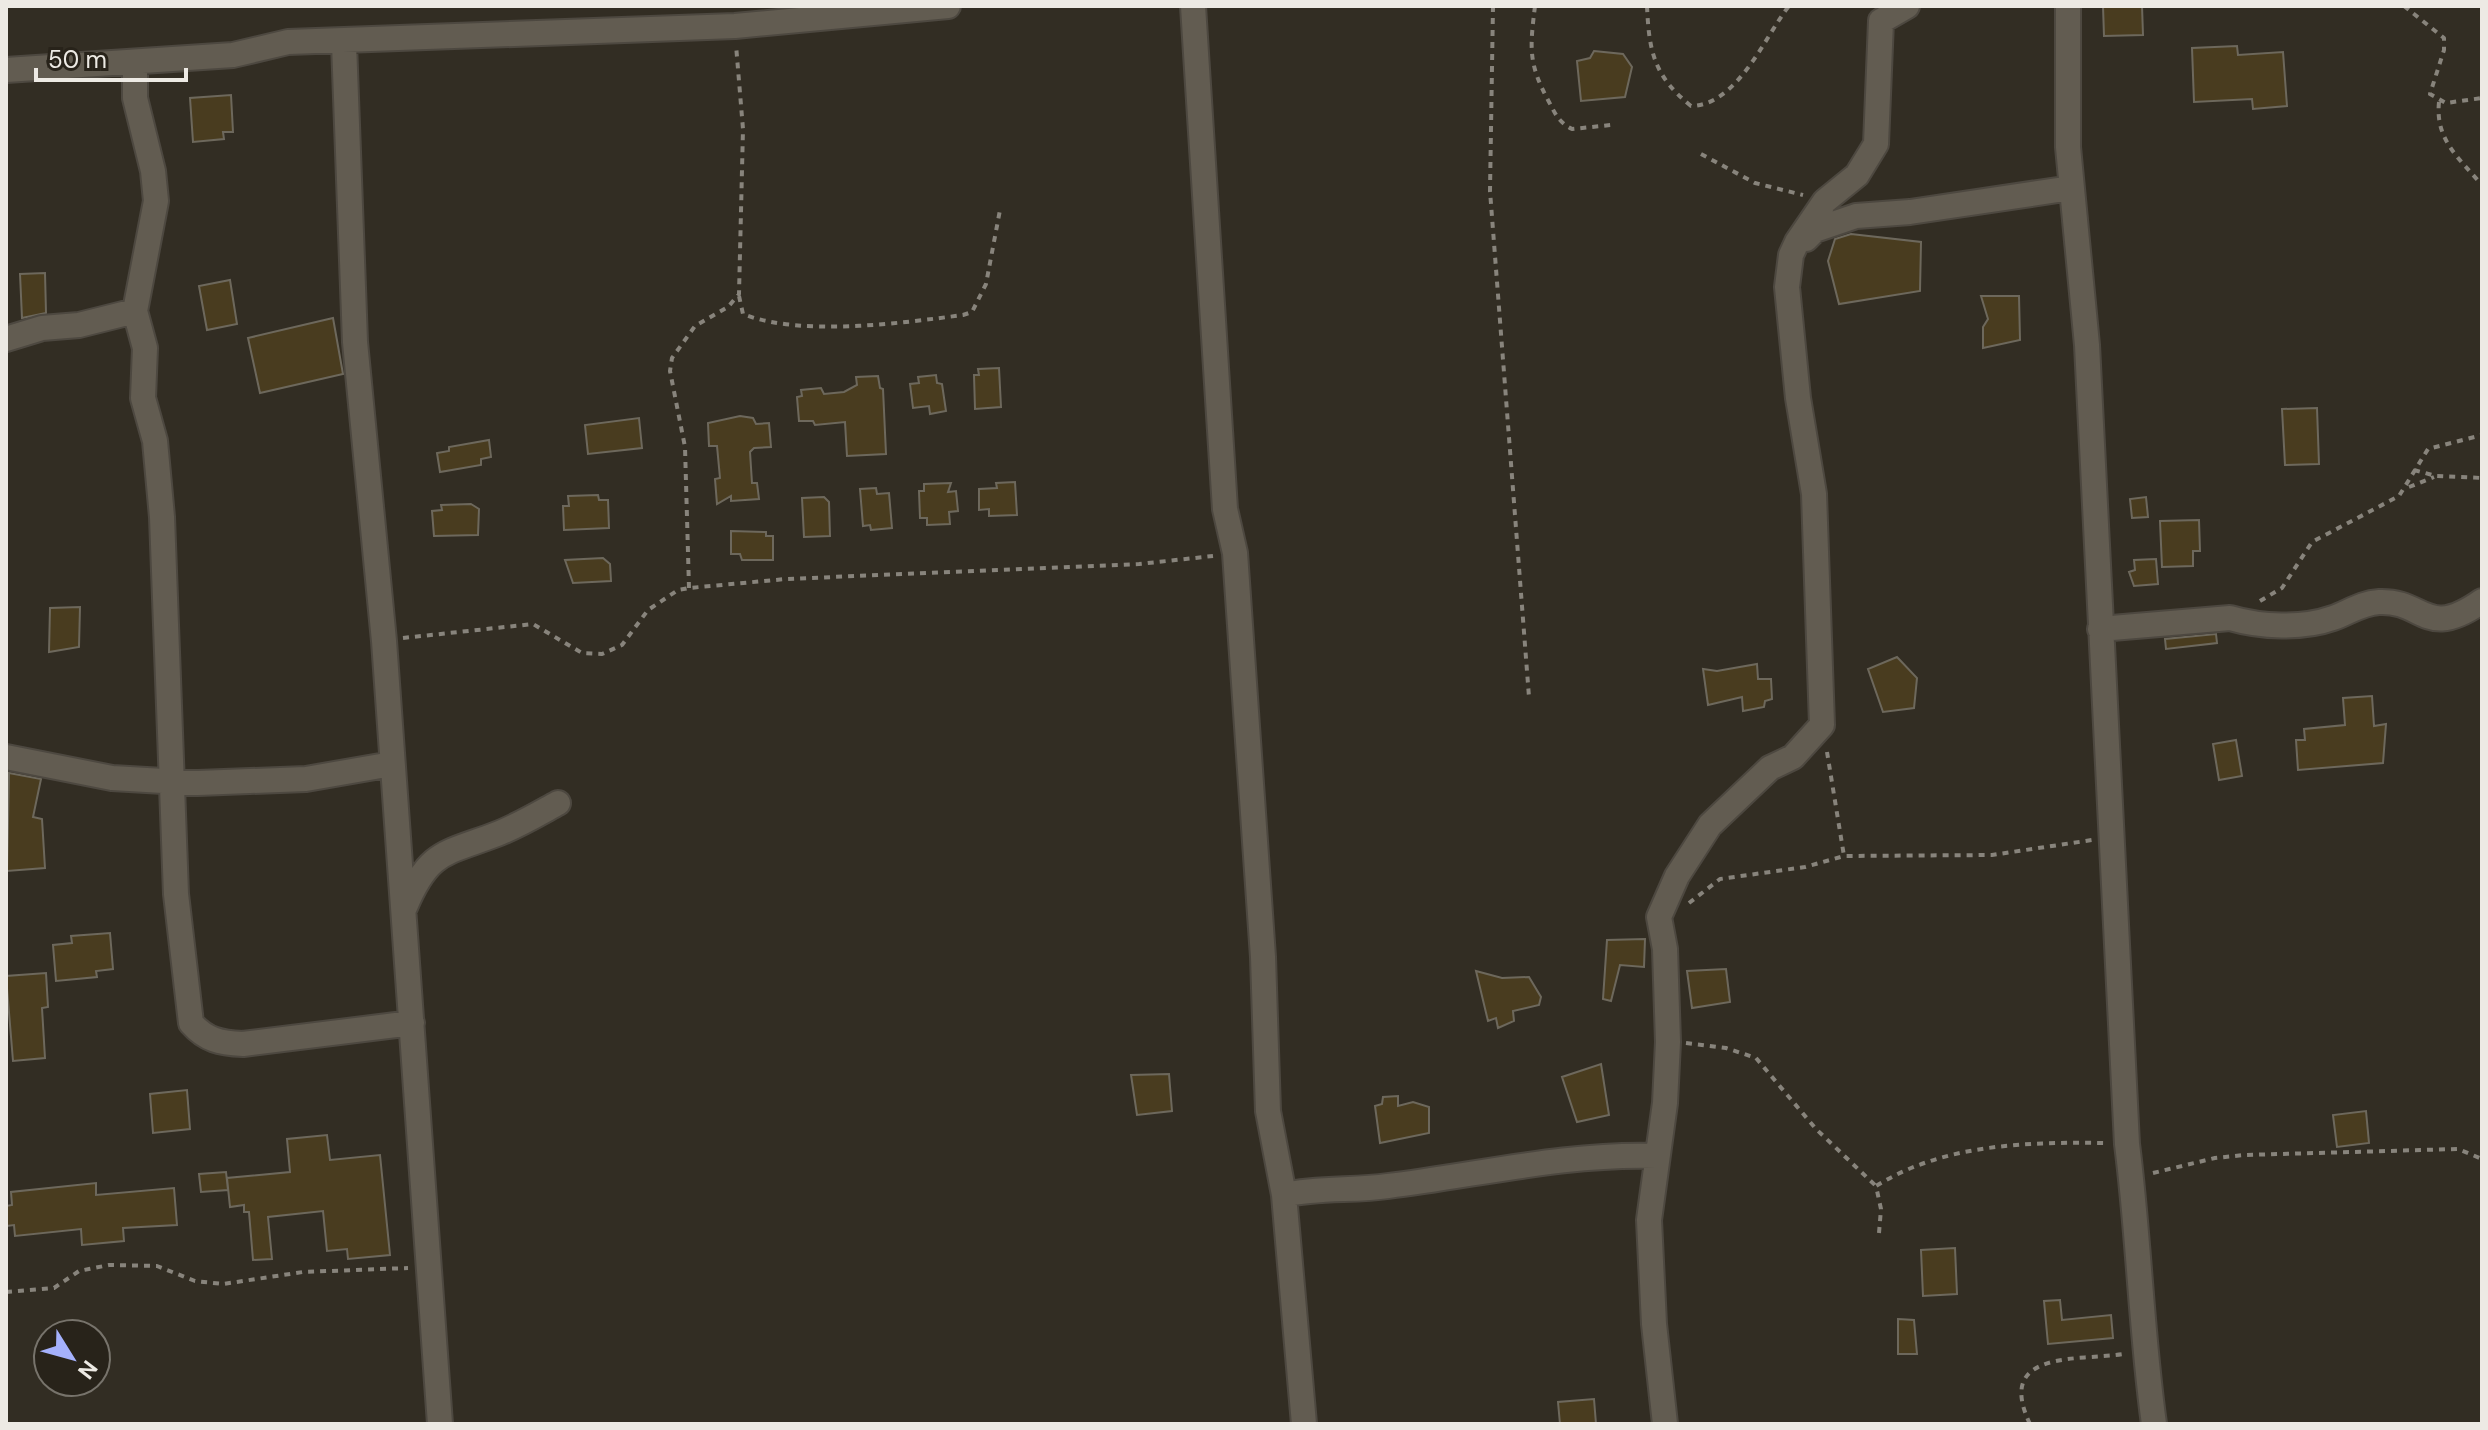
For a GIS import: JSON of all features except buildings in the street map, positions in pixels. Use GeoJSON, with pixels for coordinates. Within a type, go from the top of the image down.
{"type":"FeatureCollection","features":[{"type":"Feature","properties":{"kind":"street"},"geometry":{"type":"LineString","coordinates":[[6,70],[233,55],[288,42],[344,43],[735,26],[948,6]]}},
{"type":"Feature","properties":{"kind":"street"},"geometry":{"type":"LineString","coordinates":[[1193,6],[1225,509],[1235,553],[1263,957],[1268,1111],[1284,1195],[1304,1424]]}},
{"type":"Feature","properties":{"kind":"street"},"geometry":{"type":"LineString","coordinates":[[1665,1424],[1654,1324],[1649,1220],[1665,1103],[1668,1042],[1665,949],[1659,917],[1669,891],[1710,825],[1770,768],[1793,757],[1822,725],[1814,494],[1793,357],[1787,287],[1791,255],[1825,201],[1857,175],[1876,144],[1881,21],[1907,6]]}},
{"type":"Feature","properties":{"kind":"street"},"geometry":{"type":"LineString","coordinates":[[2068,6],[2071,188],[2087,345],[2127,1144],[2144,1352],[2154,1424]]}},
{"type":"Feature","properties":{"kind":"street"},"geometry":{"type":"LineString","coordinates":[[344,43],[355,342],[384,641],[440,1424]]}},
{"type":"Feature","properties":{"kind":"street"},"geometry":{"type":"LineString","coordinates":[[135,63],[135,98],[153,171],[156,201],[135,311],[145,348],[143,398],[155,441],[162,517],[176,894],[185,999],[191,1023],[201,1034],[221,1043],[243,1044],[412,1023]]}},
{"type":"Feature","properties":{"kind":"street"},"geometry":{"type":"LineString","coordinates":[[1856,216],[1857,175]]}},
{"type":"Feature","properties":{"kind":"street"},"geometry":{"type":"LineString","coordinates":[[1791,255],[1815,230],[1856,216],[1910,212],[2071,188]]}},
{"type":"Feature","properties":{"kind":"street"},"geometry":{"type":"LineString","coordinates":[[6,339],[42,328],[79,325],[135,311]]}},
{"type":"Feature","properties":{"kind":"street"},"geometry":{"type":"LineString","coordinates":[[2100,629],[2230,618],[2261,624],[2317,622],[2382,602],[2427,617],[2449,619],[2482,601]]}},
{"type":"Feature","properties":{"kind":"street"},"geometry":{"type":"LineString","coordinates":[[6,757],[112,778],[171,781],[306,779],[392,764]]}},
{"type":"Feature","properties":{"kind":"street"},"geometry":{"type":"LineString","coordinates":[[403,913],[417,879],[435,860],[453,848],[497,834],[558,803]]}},
{"type":"Feature","properties":{"kind":"street"},"geometry":{"type":"LineString","coordinates":[[1284,1195],[1313,1189],[1387,1186],[1609,1155],[1657,1156]]}},
{"type":"Feature","properties":{"kind":"path"},"geometry":{"type":"LineString","coordinates":[[1493,6],[1490,191],[1529,697]]}},
{"type":"Feature","properties":{"kind":"path"},"geometry":{"type":"LineString","coordinates":[[1535,6],[1531,60],[1536,82],[1556,117],[1572,129],[1611,125]]}},
{"type":"Feature","properties":{"kind":"path"},"geometry":{"type":"LineString","coordinates":[[1647,6],[1652,56],[1660,72],[1691,106],[1724,91],[1740,78],[1757,59],[1789,6]]}},
{"type":"Feature","properties":{"kind":"path"},"geometry":{"type":"LineString","coordinates":[[2404,6],[2444,38],[2444,50],[2429,92],[2439,102]]}},
{"type":"Feature","properties":{"kind":"path"},"geometry":{"type":"LineString","coordinates":[[735,26],[743,129],[739,199],[739,294],[743,314],[759,321],[811,327],[972,312],[986,284],[1000,210]]}},
{"type":"Feature","properties":{"kind":"path"},"geometry":{"type":"LineString","coordinates":[[2439,102],[2482,98]]}},
{"type":"Feature","properties":{"kind":"path"},"geometry":{"type":"LineString","coordinates":[[2439,102],[2437,121],[2444,138],[2482,185]]}},
{"type":"Feature","properties":{"kind":"path"},"geometry":{"type":"LineString","coordinates":[[1701,154],[1755,183],[1825,201]]}},
{"type":"Feature","properties":{"kind":"path"},"geometry":{"type":"LineString","coordinates":[[689,588],[685,447],[670,371],[672,358],[695,326],[728,307],[739,294]]}},
{"type":"Feature","properties":{"kind":"path"},"geometry":{"type":"LineString","coordinates":[[2406,488],[2428,449],[2482,435]]}},
{"type":"Feature","properties":{"kind":"path"},"geometry":{"type":"LineString","coordinates":[[2414,470],[2436,476],[2482,478]]}},
{"type":"Feature","properties":{"kind":"path"},"geometry":{"type":"LineString","coordinates":[[2230,618],[2282,588],[2312,542],[2385,504],[2406,488],[2436,476]]}},
{"type":"Feature","properties":{"kind":"path"},"geometry":{"type":"LineString","coordinates":[[384,641],[533,624],[582,653],[602,654],[622,645],[648,610],[678,590],[689,588],[989,568],[1139,564],[1235,553]]}},
{"type":"Feature","properties":{"kind":"path"},"geometry":{"type":"LineString","coordinates":[[1822,725],[1844,856]]}},
{"type":"Feature","properties":{"kind":"path"},"geometry":{"type":"LineString","coordinates":[[1659,917],[1688,904],[1720,879],[1805,867],[1844,856],[1992,855],[2110,837]]}},
{"type":"Feature","properties":{"kind":"path"},"geometry":{"type":"LineString","coordinates":[[1668,1042],[1726,1048],[1756,1058],[1816,1129],[1876,1186],[1881,1209],[1879,1233]]}},
{"type":"Feature","properties":{"kind":"path"},"geometry":{"type":"LineString","coordinates":[[1876,1186],[1929,1161],[1997,1146],[2127,1144]]}},
{"type":"Feature","properties":{"kind":"path"},"geometry":{"type":"LineString","coordinates":[[2131,1178],[2215,1158],[2270,1154],[2458,1149],[2482,1159]]}},
{"type":"Feature","properties":{"kind":"path"},"geometry":{"type":"LineString","coordinates":[[6,1292],[54,1288],[79,1271],[109,1265],[157,1266],[195,1281],[223,1284],[303,1272],[427,1267]]}},
{"type":"Feature","properties":{"kind":"path"},"geometry":{"type":"LineString","coordinates":[[2030,1424],[2020,1396],[2026,1378],[2039,1365],[2053,1359],[2144,1352]]}}]}
